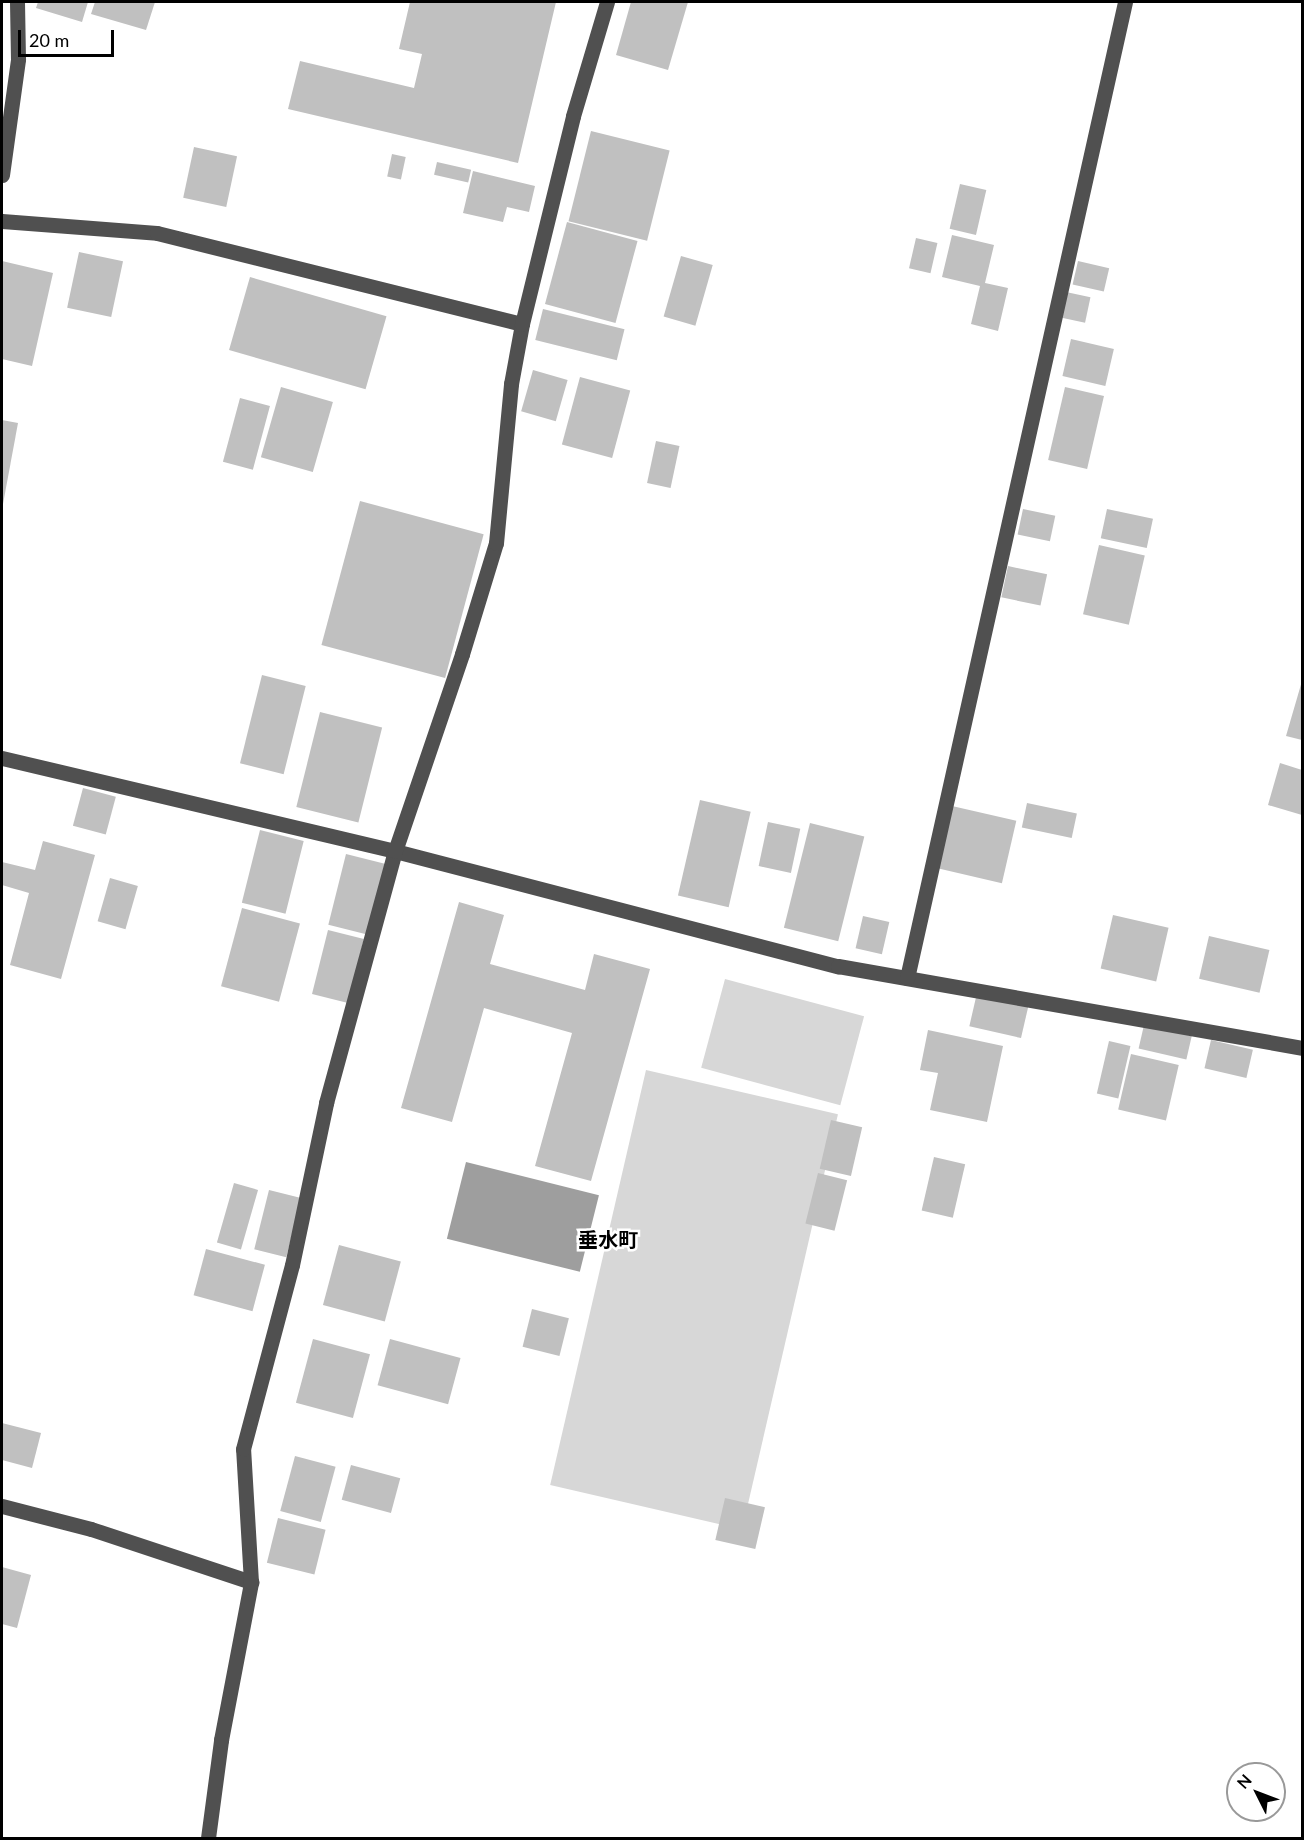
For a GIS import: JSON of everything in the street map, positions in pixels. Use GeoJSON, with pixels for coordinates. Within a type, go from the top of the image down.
{"type":"FeatureCollection","features":[{"type":"Feature","properties":{"kind":"street"},"geometry":{"type":"LineString","coordinates":[[2,175],[18,58],[17,2]]}},
{"type":"Feature","properties":{"kind":"street"},"geometry":{"type":"LineString","coordinates":[[208,1839],[221,1740],[251,1582],[243,1449],[292,1265],[326,1103],[394,851],[462,654],[496,543],[511,384],[522,324],[573,116],[607,2]]}},
{"type":"Feature","properties":{"kind":"street"},"geometry":{"type":"LineString","coordinates":[[907,978],[1125,2]]}},
{"type":"Feature","properties":{"kind":"street"},"geometry":{"type":"LineString","coordinates":[[2,221],[157,233],[522,324]]}},
{"type":"Feature","properties":{"kind":"street"},"geometry":{"type":"LineString","coordinates":[[2,758],[394,851],[838,966],[1302,1048]]}},
{"type":"Feature","properties":{"kind":"street"},"geometry":{"type":"LineString","coordinates":[[2,1506],[91,1529],[251,1582]]}},
{"type":"Feature","properties":{"kind":"shaded area"},"geometry":{"type":"Polygon","coordinates":[[[725,979],[864,1016],[840,1105],[701,1068],[725,979]]]}},
{"type":"Feature","properties":{"kind":"shaded area"},"geometry":{"type":"Polygon","coordinates":[[[646,1070],[838,1114],[742,1529],[550,1485],[646,1070]]]}},
{"type":"Feature","properties":{"kind":"shaded area"},"geometry":{"type":"Polygon","coordinates":[[[466,1162],[599,1195],[580,1272],[447,1239],[466,1162]]]}},
{"type":"Feature","properties":{"kind":"building"},"geometry":{"type":"Polygon","coordinates":[[[38,2],[88,2],[82,22],[36,8],[38,2]]]}},
{"type":"Feature","properties":{"kind":"building"},"geometry":{"type":"Polygon","coordinates":[[[95,2],[155,2],[146,30],[91,14],[95,2]]]}},
{"type":"Feature","properties":{"kind":"building"},"geometry":{"type":"Polygon","coordinates":[[[410,2],[556,2],[518,163],[288,109],[300,61],[414,88],[422,54],[399,49],[410,2]]]}},
{"type":"Feature","properties":{"kind":"building"},"geometry":{"type":"Polygon","coordinates":[[[631,2],[688,2],[668,70],[616,55],[631,2]]]}},
{"type":"Feature","properties":{"kind":"building"},"geometry":{"type":"Polygon","coordinates":[[[591,131],[670,151],[647,241],[569,221],[591,131]]]}},
{"type":"Feature","properties":{"kind":"building"},"geometry":{"type":"Polygon","coordinates":[[[194,147],[237,156],[226,207],[183,198],[194,147]]]}},
{"type":"Feature","properties":{"kind":"building"},"geometry":{"type":"Polygon","coordinates":[[[392,154],[406,157],[401,179],[387,176],[392,154]]]}},
{"type":"Feature","properties":{"kind":"building"},"geometry":{"type":"Polygon","coordinates":[[[437,162],[471,170],[468,183],[434,175],[437,162]]]}},
{"type":"Feature","properties":{"kind":"building"},"geometry":{"type":"Polygon","coordinates":[[[473,171],[535,186],[529,212],[507,207],[503,222],[463,213],[473,171]]]}},
{"type":"Feature","properties":{"kind":"building"},"geometry":{"type":"Polygon","coordinates":[[[960,184],[986,190],[976,235],[950,229],[960,184]]]}},
{"type":"Feature","properties":{"kind":"building"},"geometry":{"type":"Polygon","coordinates":[[[567,222],[638,241],[616,323],[545,304],[567,222]]]}},
{"type":"Feature","properties":{"kind":"building"},"geometry":{"type":"Polygon","coordinates":[[[952,235],[994,245],[985,283],[1008,288],[998,331],[971,324],[980,286],[942,277],[952,235]]]}},
{"type":"Feature","properties":{"kind":"building"},"geometry":{"type":"Polygon","coordinates":[[[916,238],[937,243],[930,273],[909,268],[916,238]]]}},
{"type":"Feature","properties":{"kind":"building"},"geometry":{"type":"Polygon","coordinates":[[[79,252],[123,261],[111,317],[67,308],[79,252]]]}},
{"type":"Feature","properties":{"kind":"building"},"geometry":{"type":"Polygon","coordinates":[[[681,256],[713,265],[695,326],[664,317],[681,256]]]}},
{"type":"Feature","properties":{"kind":"building"},"geometry":{"type":"Polygon","coordinates":[[[2,261],[53,273],[32,366],[2,359],[2,261]]]}},
{"type":"Feature","properties":{"kind":"building"},"geometry":{"type":"Polygon","coordinates":[[[1078,261],[1109,268],[1104,292],[1073,284],[1078,261]]]}},
{"type":"Feature","properties":{"kind":"building"},"geometry":{"type":"Polygon","coordinates":[[[250,277],[386,316],[366,389],[229,350],[250,277]]]}},
{"type":"Feature","properties":{"kind":"building"},"geometry":{"type":"Polygon","coordinates":[[[1066,292],[1090,297],[1085,323],[1061,317],[1066,292]]]}},
{"type":"Feature","properties":{"kind":"building"},"geometry":{"type":"Polygon","coordinates":[[[543,309],[625,329],[617,360],[535,340],[543,309]]]}},
{"type":"Feature","properties":{"kind":"building"},"geometry":{"type":"Polygon","coordinates":[[[1071,339],[1114,349],[1105,386],[1062,376],[1071,339]]]}},
{"type":"Feature","properties":{"kind":"building"},"geometry":{"type":"Polygon","coordinates":[[[533,370],[568,380],[556,421],[521,411],[533,370]]]}},
{"type":"Feature","properties":{"kind":"building"},"geometry":{"type":"Polygon","coordinates":[[[580,377],[630,390],[612,458],[562,445],[580,377]]]}},
{"type":"Feature","properties":{"kind":"building"},"geometry":{"type":"Polygon","coordinates":[[[281,387],[333,402],[313,472],[261,457],[281,387]]]}},
{"type":"Feature","properties":{"kind":"building"},"geometry":{"type":"Polygon","coordinates":[[[1065,387],[1104,396],[1087,469],[1048,460],[1065,387]]]}},
{"type":"Feature","properties":{"kind":"building"},"geometry":{"type":"Polygon","coordinates":[[[240,398],[270,406],[253,470],[223,462],[240,398]]]}},
{"type":"Feature","properties":{"kind":"building"},"geometry":{"type":"Polygon","coordinates":[[[2,420],[18,423],[3,504],[2,503],[2,420]]]}},
{"type":"Feature","properties":{"kind":"building"},"geometry":{"type":"Polygon","coordinates":[[[656,441],[679,446],[671,488],[647,483],[656,441]]]}},
{"type":"Feature","properties":{"kind":"building"},"geometry":{"type":"Polygon","coordinates":[[[360,501],[484,534],[445,678],[321,645],[360,501]]]}},
{"type":"Feature","properties":{"kind":"building"},"geometry":{"type":"Polygon","coordinates":[[[1023,509],[1055,516],[1050,541],[1018,534],[1023,509]]]}},
{"type":"Feature","properties":{"kind":"building"},"geometry":{"type":"Polygon","coordinates":[[[1107,509],[1153,519],[1147,548],[1101,538],[1107,509]]]}},
{"type":"Feature","properties":{"kind":"building"},"geometry":{"type":"Polygon","coordinates":[[[1099,545],[1145,556],[1129,625],[1083,614],[1099,545]]]}},
{"type":"Feature","properties":{"kind":"building"},"geometry":{"type":"Polygon","coordinates":[[[1008,566],[1047,574],[1040,606],[1001,597],[1008,566]]]}},
{"type":"Feature","properties":{"kind":"building"},"geometry":{"type":"Polygon","coordinates":[[[262,675],[306,686],[284,774],[240,763],[262,675]]]}},
{"type":"Feature","properties":{"kind":"building"},"geometry":{"type":"Polygon","coordinates":[[[1302,681],[1302,740],[1286,736],[1302,681]]]}},
{"type":"Feature","properties":{"kind":"building"},"geometry":{"type":"Polygon","coordinates":[[[320,712],[382,727],[358,823],[296,807],[320,712]]]}},
{"type":"Feature","properties":{"kind":"building"},"geometry":{"type":"Polygon","coordinates":[[[1280,763],[1302,770],[1302,815],[1268,805],[1280,763]]]}},
{"type":"Feature","properties":{"kind":"building"},"geometry":{"type":"Polygon","coordinates":[[[83,788],[116,797],[106,834],[73,826],[83,788]]]}},
{"type":"Feature","properties":{"kind":"building"},"geometry":{"type":"Polygon","coordinates":[[[700,800],[751,812],[729,907],[678,895],[700,800]]]}},
{"type":"Feature","properties":{"kind":"building"},"geometry":{"type":"Polygon","coordinates":[[[1027,803],[1077,814],[1072,838],[1022,827],[1027,803]]]}},
{"type":"Feature","properties":{"kind":"building"},"geometry":{"type":"Polygon","coordinates":[[[952,806],[1016,821],[1002,883],[938,868],[952,806]]]}},
{"type":"Feature","properties":{"kind":"building"},"geometry":{"type":"Polygon","coordinates":[[[768,822],[800,829],[791,873],[759,866],[768,822]]]}},
{"type":"Feature","properties":{"kind":"building"},"geometry":{"type":"Polygon","coordinates":[[[810,823],[864,837],[838,941],[784,928],[810,823]]]}},
{"type":"Feature","properties":{"kind":"building"},"geometry":{"type":"Polygon","coordinates":[[[260,830],[304,841],[286,914],[242,903],[260,830]]]}},
{"type":"Feature","properties":{"kind":"building"},"geometry":{"type":"Polygon","coordinates":[[[43,841],[95,855],[61,979],[10,965],[29,893],[2,885],[2,862],[35,870],[43,841]]]}},
{"type":"Feature","properties":{"kind":"building"},"geometry":{"type":"Polygon","coordinates":[[[346,854],[386,864],[368,935],[328,925],[346,854]]]}},
{"type":"Feature","properties":{"kind":"building"},"geometry":{"type":"Polygon","coordinates":[[[110,878],[138,886],[125,929],[98,921],[110,878]]]}},
{"type":"Feature","properties":{"kind":"building"},"geometry":{"type":"Polygon","coordinates":[[[459,902],[504,915],[490,964],[585,990],[594,954],[650,969],[591,1181],[535,1166],[572,1033],[484,1008],[452,1122],[401,1108],[459,902]]]}},
{"type":"Feature","properties":{"kind":"building"},"geometry":{"type":"Polygon","coordinates":[[[242,908],[300,924],[279,1002],[221,986],[242,908]]]}},
{"type":"Feature","properties":{"kind":"building"},"geometry":{"type":"Polygon","coordinates":[[[1113,915],[1169,928],[1156,981],[1101,969],[1113,915]]]}},
{"type":"Feature","properties":{"kind":"building"},"geometry":{"type":"Polygon","coordinates":[[[863,916],[889,922],[882,954],[856,948],[863,916]]]}},
{"type":"Feature","properties":{"kind":"building"},"geometry":{"type":"Polygon","coordinates":[[[328,930],[364,939],[348,1003],[312,994],[328,930]]]}},
{"type":"Feature","properties":{"kind":"building"},"geometry":{"type":"Polygon","coordinates":[[[1209,936],[1269,950],[1260,993],[1199,979],[1209,936]]]}},
{"type":"Feature","properties":{"kind":"building"},"geometry":{"type":"Polygon","coordinates":[[[977,993],[1029,1005],[1021,1038],[969,1026],[977,993]]]}},
{"type":"Feature","properties":{"kind":"building"},"geometry":{"type":"Polygon","coordinates":[[[1144,1025],[1192,1036],[1186,1059],[1139,1048],[1144,1025]]]}},
{"type":"Feature","properties":{"kind":"building"},"geometry":{"type":"Polygon","coordinates":[[[928,1030],[1003,1046],[987,1122],[930,1110],[938,1073],[920,1070],[928,1030]]]}},
{"type":"Feature","properties":{"kind":"building"},"geometry":{"type":"Polygon","coordinates":[[[1211,1040],[1253,1050],[1246,1078],[1204,1068],[1211,1040]]]}},
{"type":"Feature","properties":{"kind":"building"},"geometry":{"type":"Polygon","coordinates":[[[1109,1041],[1130,1046],[1118,1099],[1097,1094],[1109,1041]]]}},
{"type":"Feature","properties":{"kind":"building"},"geometry":{"type":"Polygon","coordinates":[[[1131,1054],[1179,1065],[1166,1121],[1118,1110],[1131,1054]]]}},
{"type":"Feature","properties":{"kind":"building"},"geometry":{"type":"Polygon","coordinates":[[[831,1120],[862,1127],[851,1176],[820,1169],[831,1120]]]}},
{"type":"Feature","properties":{"kind":"building"},"geometry":{"type":"Polygon","coordinates":[[[934,1157],[965,1164],[953,1218],[922,1211],[934,1157]]]}},
{"type":"Feature","properties":{"kind":"building"},"geometry":{"type":"Polygon","coordinates":[[[818,1173],[847,1180],[835,1231],[805,1223],[818,1173]]]}},
{"type":"Feature","properties":{"kind":"building"},"geometry":{"type":"Polygon","coordinates":[[[234,1183],[258,1190],[241,1249],[217,1243],[234,1183]]]}},
{"type":"Feature","properties":{"kind":"building"},"geometry":{"type":"Polygon","coordinates":[[[269,1190],[301,1198],[286,1257],[254,1249],[269,1190]]]}},
{"type":"Feature","properties":{"kind":"building"},"geometry":{"type":"Polygon","coordinates":[[[339,1245],[401,1262],[385,1321],[323,1305],[339,1245]]]}},
{"type":"Feature","properties":{"kind":"building"},"geometry":{"type":"Polygon","coordinates":[[[206,1249],[265,1265],[252,1311],[194,1295],[206,1249]]]}},
{"type":"Feature","properties":{"kind":"building"},"geometry":{"type":"Polygon","coordinates":[[[532,1309],[569,1318],[559,1356],[523,1347],[532,1309]]]}},
{"type":"Feature","properties":{"kind":"building"},"geometry":{"type":"Polygon","coordinates":[[[313,1339],[370,1354],[353,1418],[296,1403],[313,1339]]]}},
{"type":"Feature","properties":{"kind":"building"},"geometry":{"type":"Polygon","coordinates":[[[390,1339],[461,1358],[448,1404],[378,1385],[390,1339]]]}},
{"type":"Feature","properties":{"kind":"building"},"geometry":{"type":"Polygon","coordinates":[[[2,1423],[41,1433],[32,1468],[2,1460],[2,1423]]]}},
{"type":"Feature","properties":{"kind":"building"},"geometry":{"type":"Polygon","coordinates":[[[295,1456],[336,1467],[321,1522],[280,1511],[295,1456]]]}},
{"type":"Feature","properties":{"kind":"building"},"geometry":{"type":"Polygon","coordinates":[[[351,1465],[400,1478],[391,1513],[342,1500],[351,1465]]]}},
{"type":"Feature","properties":{"kind":"building"},"geometry":{"type":"Polygon","coordinates":[[[725,1498],[765,1507],[755,1549],[715,1540],[725,1498]]]}},
{"type":"Feature","properties":{"kind":"building"},"geometry":{"type":"Polygon","coordinates":[[[278,1518],[326,1530],[314,1574],[267,1563],[278,1518]]]}},
{"type":"Feature","properties":{"kind":"building"},"geometry":{"type":"Polygon","coordinates":[[[2,1567],[31,1575],[17,1628],[2,1624],[2,1567]]]}},
{"type":"Feature","properties":{"kind":"district","name":"垂水町"},"geometry":{"type":"Point","coordinates":[608,1239]}}]}
